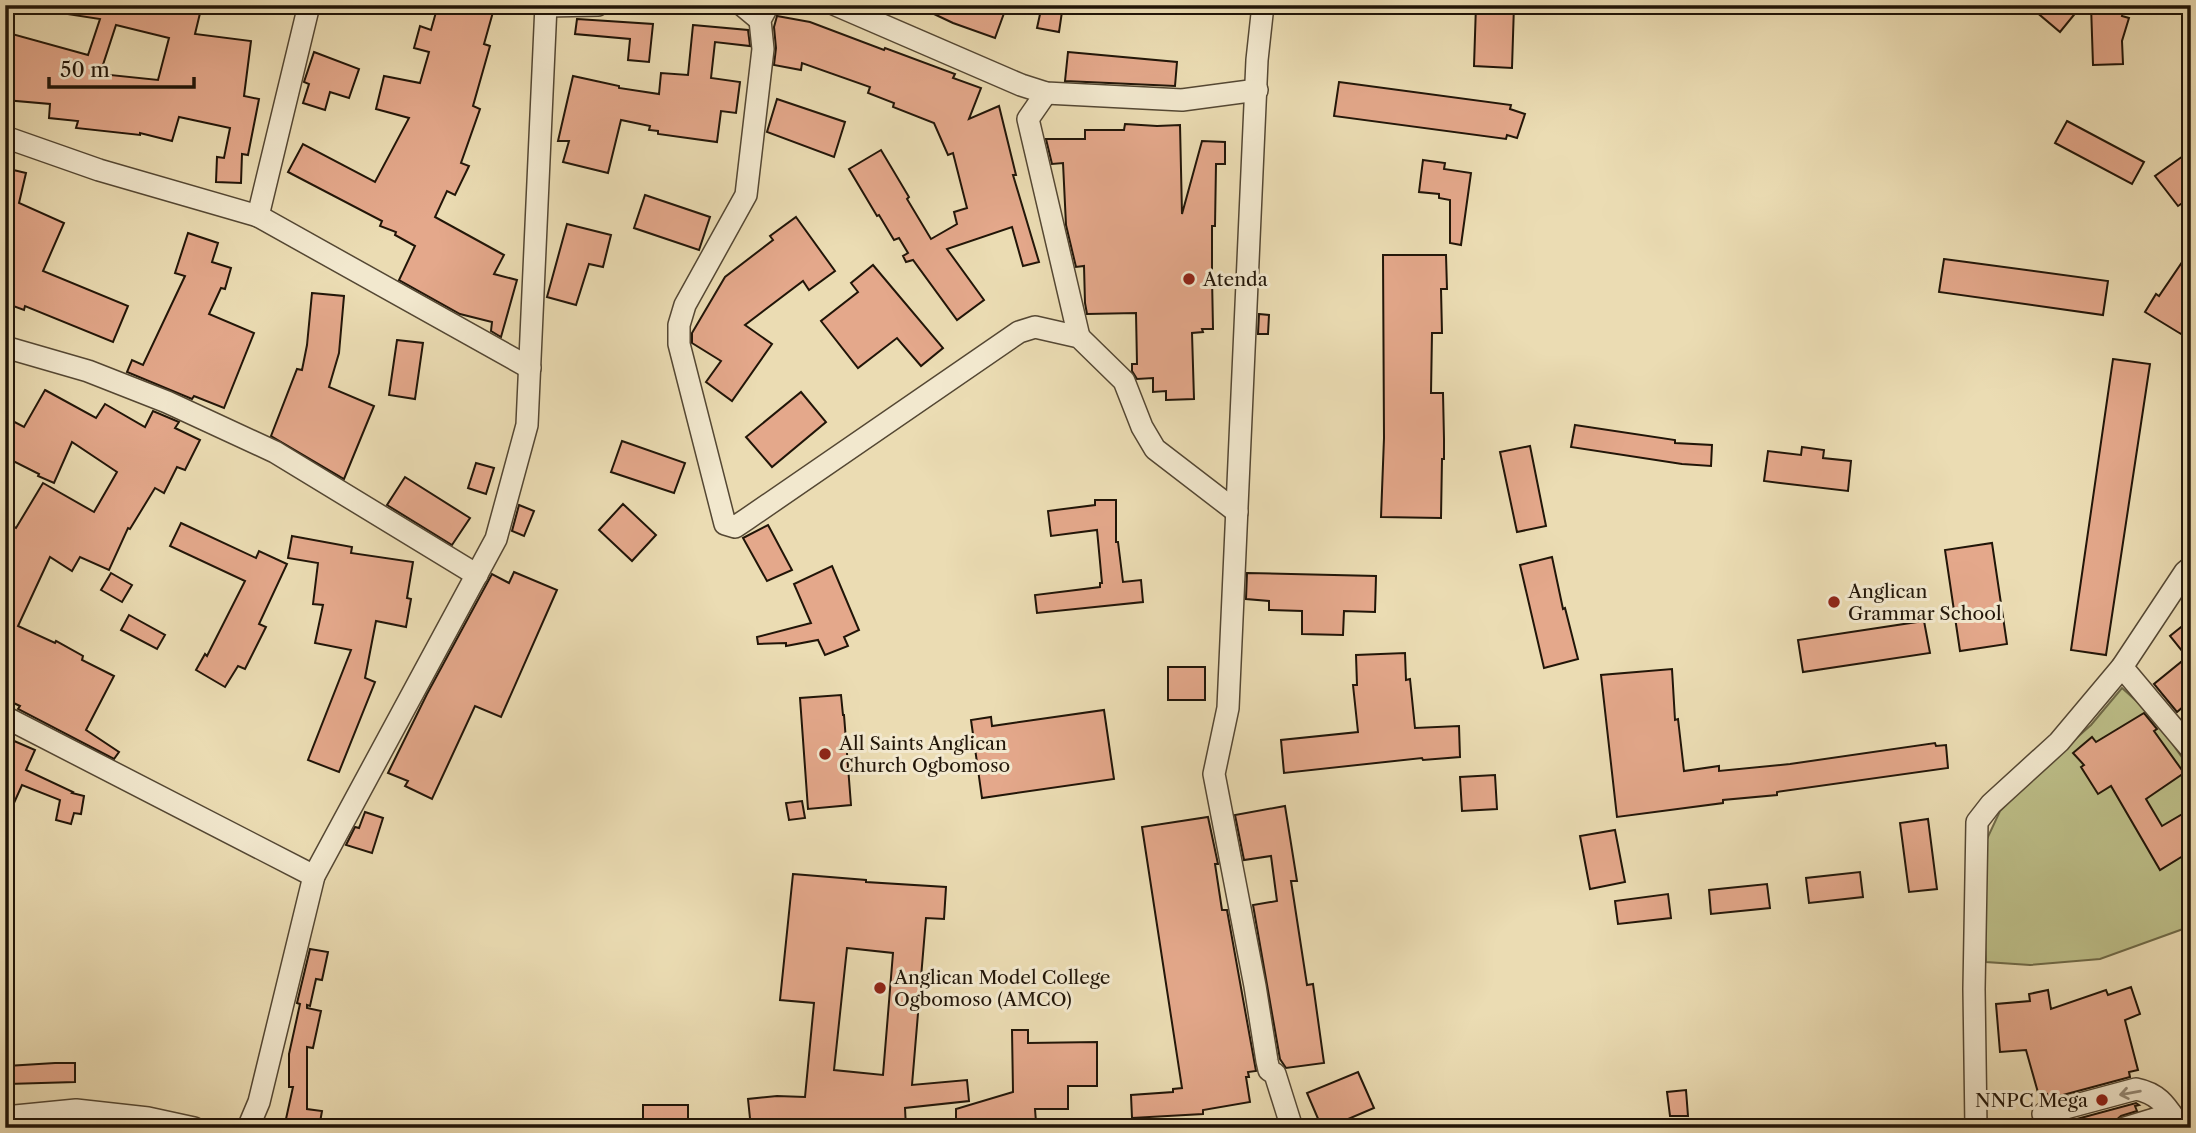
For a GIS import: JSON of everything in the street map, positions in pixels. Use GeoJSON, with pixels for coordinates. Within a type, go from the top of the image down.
{"type":"FeatureCollection","features":[{"type":"Feature","properties":{"kind":"street"},"geometry":{"type":"LineString","coordinates":[[258,216],[309,5]]}},
{"type":"Feature","properties":{"kind":"street"},"geometry":{"type":"LineString","coordinates":[[248,1128],[259,1102],[314,876],[496,539],[527,425],[546,6],[598,5]]}},
{"type":"Feature","properties":{"kind":"street"},"geometry":{"type":"LineString","coordinates":[[742,5],[764,13],[763,49],[746,195],[685,305],[679,325],[679,344],[725,524],[735,527],[1018,332],[1035,327],[1079,337],[1124,381],[1142,427],[1155,450],[1237,512]]}},
{"type":"Feature","properties":{"kind":"street"},"geometry":{"type":"LineString","coordinates":[[836,5],[1021,85],[1046,93],[1182,100],[1257,90]]}},
{"type":"Feature","properties":{"kind":"street"},"geometry":{"type":"LineString","coordinates":[[1263,5],[1257,60],[1228,708],[1214,774],[1269,1070],[1275,1074],[1292,1128]]}},
{"type":"Feature","properties":{"kind":"street"},"geometry":{"type":"LineString","coordinates":[[1046,93],[1028,119],[1079,337]]}},
{"type":"Feature","properties":{"kind":"street"},"geometry":{"type":"LineString","coordinates":[[5,137],[99,170],[258,216],[530,368]]}},
{"type":"Feature","properties":{"kind":"street"},"geometry":{"type":"LineString","coordinates":[[5,347],[88,371],[167,402],[275,452],[477,575]]}},
{"type":"Feature","properties":{"kind":"street"},"geometry":{"type":"LineString","coordinates":[[1976,1128],[1974,989],[1977,822],[1991,804],[2059,742],[2122,667],[2191,567]]}},
{"type":"Feature","properties":{"kind":"street"},"geometry":{"type":"LineString","coordinates":[[2122,667],[2191,749]]}},
{"type":"Feature","properties":{"kind":"street"},"geometry":{"type":"LineString","coordinates":[[5,717],[314,876]]}},
{"type":"Feature","properties":{"kind":"street"},"geometry":{"type":"LineString","coordinates":[[2050,1128],[2043,1115],[2136,1089],[2158,1097],[2176,1121],[2125,1128]]}},
{"type":"Feature","properties":{"kind":"street"},"geometry":{"type":"LineString","coordinates":[[5,1117],[76,1110],[148,1118],[194,1128]]}},
{"type":"Feature","properties":{"kind":"green space"},"geometry":{"type":"Polygon","coordinates":[[[2122,688],[2152,715],[2191,770],[2191,924],[2100,959],[2030,965],[1986,962],[1983,892],[1986,841],[2000,811],[2091,725],[2122,688]]]}},
{"type":"Feature","properties":{"kind":"building"},"geometry":{"type":"Polygon","coordinates":[[[68,5],[202,5],[195,34],[251,41],[244,96],[259,99],[248,155],[242,154],[241,183],[216,182],[217,157],[224,158],[230,128],[179,117],[172,141],[140,133],[76,128],[78,121],[49,118],[50,104],[5,100],[5,32],[88,55],[100,19],[67,14],[68,5]],[[116,25],[100,74],[158,80],[169,38],[116,25]]]}},
{"type":"Feature","properties":{"kind":"building"},"geometry":{"type":"Polygon","coordinates":[[[438,5],[495,5],[484,44],[490,46],[473,106],[480,109],[461,163],[469,166],[455,195],[447,191],[435,217],[504,255],[494,274],[517,280],[501,337],[491,331],[492,322],[460,314],[399,280],[415,246],[395,235],[396,232],[380,226],[382,221],[288,172],[303,144],[375,182],[409,118],[376,109],[384,76],[420,83],[429,52],[414,48],[420,26],[431,30],[438,5]]]}},
{"type":"Feature","properties":{"kind":"building"},"geometry":{"type":"Polygon","coordinates":[[[915,5],[1007,5],[995,38],[953,23],[915,5]]]}},
{"type":"Feature","properties":{"kind":"building"},"geometry":{"type":"Polygon","coordinates":[[[1042,5],[1063,5],[1059,32],[1037,28],[1042,5]]]}},
{"type":"Feature","properties":{"kind":"building"},"geometry":{"type":"Polygon","coordinates":[[[1476,5],[1514,5],[1512,68],[1474,66],[1476,5]]]}},
{"type":"Feature","properties":{"kind":"building"},"geometry":{"type":"Polygon","coordinates":[[[2028,5],[2082,5],[2060,32],[2028,5]]]}},
{"type":"Feature","properties":{"kind":"building"},"geometry":{"type":"Polygon","coordinates":[[[2091,5],[2125,5],[2122,16],[2129,18],[2122,41],[2123,64],[2093,65],[2091,5]]]}},
{"type":"Feature","properties":{"kind":"building"},"geometry":{"type":"Polygon","coordinates":[[[777,16],[810,22],[884,50],[885,48],[955,74],[953,78],[981,88],[969,119],[999,106],[1016,175],[1013,175],[1039,262],[1023,266],[1012,227],[947,249],[984,300],[957,320],[913,260],[906,262],[903,256],[908,253],[899,238],[894,240],[849,169],[881,150],[931,239],[957,224],[954,212],[967,208],[953,153],[948,155],[934,123],[893,107],[894,103],[868,93],[870,87],[802,63],[801,70],[774,65],[774,27],[777,16]]]}},
{"type":"Feature","properties":{"kind":"building"},"geometry":{"type":"Polygon","coordinates":[[[577,19],[653,24],[649,62],[628,60],[630,39],[575,34],[577,19]]]}},
{"type":"Feature","properties":{"kind":"building"},"geometry":{"type":"Polygon","coordinates":[[[693,25],[748,30],[750,46],[715,42],[711,78],[740,82],[736,113],[721,111],[717,142],[658,134],[658,131],[649,130],[650,126],[621,120],[608,173],[563,162],[569,141],[558,141],[573,76],[619,88],[659,94],[661,73],[688,75],[693,25]]]}},
{"type":"Feature","properties":{"kind":"building"},"geometry":{"type":"Polygon","coordinates":[[[314,52],[359,69],[349,98],[330,92],[325,110],[303,103],[309,84],[304,82],[314,52]]]}},
{"type":"Feature","properties":{"kind":"building"},"geometry":{"type":"Polygon","coordinates":[[[1068,52],[1177,62],[1175,86],[1065,81],[1068,52]]]}},
{"type":"Feature","properties":{"kind":"building"},"geometry":{"type":"Polygon","coordinates":[[[1339,82],[1511,105],[1510,109],[1525,114],[1517,138],[1507,135],[1506,139],[1334,116],[1339,82]]]}},
{"type":"Feature","properties":{"kind":"building"},"geometry":{"type":"Polygon","coordinates":[[[777,99],[845,122],[834,157],[767,132],[777,99]]]}},
{"type":"Feature","properties":{"kind":"building"},"geometry":{"type":"Polygon","coordinates":[[[2067,121],[2144,162],[2132,184],[2055,143],[2067,121]]]}},
{"type":"Feature","properties":{"kind":"building"},"geometry":{"type":"Polygon","coordinates":[[[1125,124],[1180,125],[1182,214],[1202,141],[1225,142],[1225,164],[1216,164],[1215,226],[1212,226],[1213,329],[1192,333],[1194,399],[1166,400],[1166,391],[1153,392],[1153,378],[1137,379],[1132,371],[1132,364],[1137,364],[1136,313],[1087,314],[1084,266],[1076,267],[1066,225],[1063,163],[1052,164],[1046,139],[1085,139],[1085,130],[1124,130],[1125,124]]]}},
{"type":"Feature","properties":{"kind":"building"},"geometry":{"type":"Polygon","coordinates":[[[2183,156],[2191,166],[2191,197],[2178,206],[2155,176],[2183,156]]]}},
{"type":"Feature","properties":{"kind":"building"},"geometry":{"type":"Polygon","coordinates":[[[1423,160],[1445,163],[1444,169],[1471,173],[1461,245],[1450,243],[1450,200],[1439,198],[1439,194],[1419,192],[1423,160]]]}},
{"type":"Feature","properties":{"kind":"building"},"geometry":{"type":"Polygon","coordinates":[[[5,168],[26,173],[19,203],[64,223],[43,271],[128,306],[113,342],[25,306],[24,310],[5,303],[5,168]]]}},
{"type":"Feature","properties":{"kind":"building"},"geometry":{"type":"Polygon","coordinates":[[[645,195],[710,217],[699,250],[634,228],[645,195]]]}},
{"type":"Feature","properties":{"kind":"building"},"geometry":{"type":"Polygon","coordinates":[[[796,217],[835,271],[809,290],[803,281],[745,325],[772,344],[732,401],[706,382],[721,361],[692,343],[692,333],[725,277],[773,240],[770,236],[796,217]]]}},
{"type":"Feature","properties":{"kind":"building"},"geometry":{"type":"Polygon","coordinates":[[[567,224],[611,235],[603,267],[589,264],[576,305],[547,297],[567,224]]]}},
{"type":"Feature","properties":{"kind":"building"},"geometry":{"type":"Polygon","coordinates":[[[188,233],[218,243],[212,262],[231,268],[225,289],[221,288],[209,314],[254,333],[224,408],[194,396],[192,399],[127,372],[132,360],[143,365],[185,276],[175,273],[188,233]]]}},
{"type":"Feature","properties":{"kind":"building"},"geometry":{"type":"Polygon","coordinates":[[[2191,249],[2191,318],[2181,334],[2145,312],[2191,249]]]}},
{"type":"Feature","properties":{"kind":"building"},"geometry":{"type":"Polygon","coordinates":[[[1383,255],[1446,255],[1447,289],[1441,289],[1442,333],[1432,333],[1431,393],[1443,393],[1441,518],[1381,517],[1384,438],[1383,255]]]}},
{"type":"Feature","properties":{"kind":"building"},"geometry":{"type":"Polygon","coordinates":[[[1944,259],[2108,281],[2103,315],[1939,292],[1944,259]]]}},
{"type":"Feature","properties":{"kind":"building"},"geometry":{"type":"Polygon","coordinates":[[[873,265],[943,348],[921,366],[897,338],[858,368],[821,321],[858,292],[851,283],[873,265]]]}},
{"type":"Feature","properties":{"kind":"building"},"geometry":{"type":"Polygon","coordinates":[[[312,293],[344,296],[339,353],[329,387],[374,406],[344,479],[271,436],[297,369],[302,370],[312,293]]]}},
{"type":"Feature","properties":{"kind":"building"},"geometry":{"type":"Polygon","coordinates":[[[1259,314],[1269,315],[1268,334],[1258,334],[1259,314]]]}},
{"type":"Feature","properties":{"kind":"building"},"geometry":{"type":"Polygon","coordinates":[[[397,340],[423,343],[415,399],[389,395],[397,340]]]}},
{"type":"Feature","properties":{"kind":"building"},"geometry":{"type":"Polygon","coordinates":[[[2113,359],[2150,364],[2106,655],[2071,650],[2113,359]]]}},
{"type":"Feature","properties":{"kind":"building"},"geometry":{"type":"Polygon","coordinates":[[[45,390],[96,418],[105,404],[145,427],[153,411],[179,422],[175,428],[200,440],[185,470],[177,467],[164,493],[155,488],[130,529],[128,528],[109,570],[80,557],[72,571],[50,557],[18,626],[55,643],[56,641],[83,656],[82,660],[114,676],[86,730],[119,752],[114,759],[18,709],[20,706],[5,699],[5,522],[16,528],[43,483],[94,512],[117,472],[72,442],[54,483],[5,457],[5,417],[24,427],[45,390]]]}},
{"type":"Feature","properties":{"kind":"building"},"geometry":{"type":"Polygon","coordinates":[[[801,392],[826,422],[772,467],[746,437],[801,392]]]}},
{"type":"Feature","properties":{"kind":"building"},"geometry":{"type":"Polygon","coordinates":[[[1575,425],[1675,440],[1675,443],[1712,445],[1711,466],[1571,447],[1575,425]]]}},
{"type":"Feature","properties":{"kind":"building"},"geometry":{"type":"Polygon","coordinates":[[[622,441],[685,463],[674,493],[611,472],[622,441]]]}},
{"type":"Feature","properties":{"kind":"building"},"geometry":{"type":"Polygon","coordinates":[[[1530,446],[1546,526],[1517,532],[1500,452],[1530,446]]]}},
{"type":"Feature","properties":{"kind":"building"},"geometry":{"type":"Polygon","coordinates":[[[1802,447],[1824,450],[1823,458],[1851,461],[1848,491],[1764,481],[1768,451],[1801,455],[1802,447]]]}},
{"type":"Feature","properties":{"kind":"building"},"geometry":{"type":"Polygon","coordinates":[[[476,463],[494,468],[486,494],[468,488],[476,463]]]}},
{"type":"Feature","properties":{"kind":"building"},"geometry":{"type":"Polygon","coordinates":[[[405,477],[470,518],[452,545],[387,505],[405,477]]]}},
{"type":"Feature","properties":{"kind":"building"},"geometry":{"type":"Polygon","coordinates":[[[1095,500],[1116,500],[1116,542],[1123,582],[1141,580],[1143,602],[1037,613],[1035,595],[1100,587],[1102,583],[1097,530],[1051,536],[1048,511],[1095,505],[1095,500]]]}},
{"type":"Feature","properties":{"kind":"building"},"geometry":{"type":"Polygon","coordinates":[[[623,504],[656,535],[632,561],[599,530],[623,504]]]}},
{"type":"Feature","properties":{"kind":"building"},"geometry":{"type":"Polygon","coordinates":[[[519,505],[534,511],[524,536],[512,531],[519,505]]]}},
{"type":"Feature","properties":{"kind":"building"},"geometry":{"type":"Polygon","coordinates":[[[181,523],[256,558],[259,551],[287,564],[259,624],[266,627],[245,669],[238,666],[225,687],[196,670],[205,654],[207,656],[245,581],[170,546],[181,523]]]}},
{"type":"Feature","properties":{"kind":"building"},"geometry":{"type":"Polygon","coordinates":[[[768,525],[792,570],[767,581],[743,538],[768,525]]]}},
{"type":"Feature","properties":{"kind":"building"},"geometry":{"type":"Polygon","coordinates":[[[292,536],[352,547],[351,553],[413,562],[407,598],[411,599],[406,627],[376,621],[365,678],[375,682],[339,772],[308,760],[351,650],[315,643],[323,605],[313,604],[318,563],[288,558],[292,536]]]}},
{"type":"Feature","properties":{"kind":"building"},"geometry":{"type":"Polygon","coordinates":[[[1992,543],[2007,644],[1960,651],[1945,550],[1992,543]]]}},
{"type":"Feature","properties":{"kind":"building"},"geometry":{"type":"Polygon","coordinates":[[[1552,557],[1563,609],[1565,608],[1578,659],[1544,668],[1520,565],[1552,557]]]}},
{"type":"Feature","properties":{"kind":"building"},"geometry":{"type":"Polygon","coordinates":[[[832,566],[859,630],[844,637],[848,646],[825,655],[818,640],[786,646],[786,643],[758,644],[757,637],[811,623],[794,584],[832,566]]]}},
{"type":"Feature","properties":{"kind":"building"},"geometry":{"type":"Polygon","coordinates":[[[514,572],[557,590],[501,717],[475,706],[432,799],[405,786],[408,781],[388,773],[492,574],[509,583],[514,572]]]}},
{"type":"Feature","properties":{"kind":"building"},"geometry":{"type":"Polygon","coordinates":[[[111,573],[132,585],[122,602],[101,590],[111,573]]]}},
{"type":"Feature","properties":{"kind":"building"},"geometry":{"type":"Polygon","coordinates":[[[1247,573],[1376,576],[1375,612],[1344,611],[1343,635],[1302,634],[1302,611],[1269,610],[1269,601],[1246,599],[1247,573]]]}},
{"type":"Feature","properties":{"kind":"building"},"geometry":{"type":"Polygon","coordinates":[[[129,615],[165,635],[157,649],[121,630],[129,615]]]}},
{"type":"Feature","properties":{"kind":"building"},"geometry":{"type":"Polygon","coordinates":[[[2191,619],[2191,700],[2177,712],[2154,684],[2187,657],[2170,636],[2191,619]]]}},
{"type":"Feature","properties":{"kind":"building"},"geometry":{"type":"Polygon","coordinates":[[[1924,621],[1930,653],[1803,672],[1798,640],[1924,621]]]}},
{"type":"Feature","properties":{"kind":"building"},"geometry":{"type":"Polygon","coordinates":[[[1405,653],[1406,680],[1410,679],[1415,728],[1459,726],[1460,757],[1422,758],[1284,773],[1281,740],[1358,732],[1353,685],[1357,685],[1356,655],[1405,653]]]}},
{"type":"Feature","properties":{"kind":"building"},"geometry":{"type":"Polygon","coordinates":[[[1168,667],[1205,667],[1205,700],[1168,700],[1168,667]]]}},
{"type":"Feature","properties":{"kind":"building"},"geometry":{"type":"Polygon","coordinates":[[[1672,669],[1675,720],[1678,719],[1684,771],[1719,766],[1719,771],[1790,764],[1935,743],[1936,746],[1946,745],[1948,768],[1617,817],[1601,675],[1672,669]]]}},
{"type":"Feature","properties":{"kind":"building"},"geometry":{"type":"Polygon","coordinates":[[[841,695],[851,805],[808,809],[800,698],[841,695]]]}},
{"type":"Feature","properties":{"kind":"building"},"geometry":{"type":"Polygon","coordinates":[[[1104,710],[1114,779],[982,798],[971,720],[991,717],[992,726],[1104,710]]]}},
{"type":"Feature","properties":{"kind":"building"},"geometry":{"type":"Polygon","coordinates":[[[2144,713],[2184,773],[2146,799],[2162,826],[2191,809],[2191,851],[2160,870],[2111,786],[2098,794],[2081,767],[2084,765],[2073,753],[2092,737],[2096,742],[2144,713]]]}},
{"type":"Feature","properties":{"kind":"building"},"geometry":{"type":"Polygon","coordinates":[[[5,737],[35,750],[26,770],[72,793],[84,796],[81,814],[74,813],[71,824],[56,820],[60,800],[22,785],[5,823],[5,737]]]}},
{"type":"Feature","properties":{"kind":"building"},"geometry":{"type":"Polygon","coordinates":[[[1495,775],[1497,809],[1462,811],[1460,777],[1495,775]]]}},
{"type":"Feature","properties":{"kind":"building"},"geometry":{"type":"Polygon","coordinates":[[[802,801],[805,818],[789,820],[786,803],[802,801]]]}},
{"type":"Feature","properties":{"kind":"building"},"geometry":{"type":"Polygon","coordinates":[[[1285,806],[1297,881],[1291,881],[1307,985],[1313,984],[1324,1063],[1286,1068],[1280,1059],[1253,905],[1277,901],[1271,856],[1244,860],[1235,815],[1285,806]]]}},
{"type":"Feature","properties":{"kind":"building"},"geometry":{"type":"Polygon","coordinates":[[[365,812],[383,818],[372,853],[346,845],[355,827],[359,828],[365,812]]]}},
{"type":"Feature","properties":{"kind":"building"},"geometry":{"type":"Polygon","coordinates":[[[1208,817],[1218,864],[1215,864],[1222,910],[1227,910],[1256,1071],[1248,1072],[1249,1077],[1246,1077],[1250,1102],[1203,1110],[1203,1114],[1132,1118],[1131,1095],[1173,1092],[1173,1089],[1182,1088],[1142,827],[1208,817]]]}},
{"type":"Feature","properties":{"kind":"building"},"geometry":{"type":"Polygon","coordinates":[[[1928,819],[1937,889],[1909,892],[1900,823],[1928,819]]]}},
{"type":"Feature","properties":{"kind":"building"},"geometry":{"type":"Polygon","coordinates":[[[1615,830],[1625,882],[1590,889],[1580,836],[1615,830]]]}},
{"type":"Feature","properties":{"kind":"building"},"geometry":{"type":"Polygon","coordinates":[[[1860,872],[1863,897],[1809,903],[1806,878],[1860,872]]]}},
{"type":"Feature","properties":{"kind":"building"},"geometry":{"type":"Polygon","coordinates":[[[793,874],[946,887],[944,919],[926,918],[912,1085],[967,1080],[969,1101],[905,1108],[906,1128],[818,1128],[818,1123],[774,1122],[775,1125],[751,1128],[748,1099],[805,1097],[814,1003],[780,1000],[793,874]],[[847,948],[834,1070],[883,1075],[893,953],[847,948]]]}},
{"type":"Feature","properties":{"kind":"building"},"geometry":{"type":"Polygon","coordinates":[[[1767,884],[1770,908],[1711,914],[1709,890],[1767,884]]]}},
{"type":"Feature","properties":{"kind":"building"},"geometry":{"type":"Polygon","coordinates":[[[1668,894],[1671,918],[1618,924],[1615,901],[1668,894]]]}},
{"type":"Feature","properties":{"kind":"building"},"geometry":{"type":"Polygon","coordinates":[[[310,949],[328,952],[322,980],[316,979],[310,1006],[307,1005],[307,1008],[321,1011],[313,1048],[307,1047],[307,1109],[322,1111],[319,1128],[284,1128],[293,1087],[289,1087],[289,1054],[300,1004],[297,1003],[310,949]]]}},
{"type":"Feature","properties":{"kind":"building"},"geometry":{"type":"Polygon","coordinates":[[[2131,987],[2140,1014],[2125,1020],[2138,1070],[2129,1072],[2130,1077],[2048,1099],[2047,1094],[2039,1096],[2026,1050],[2000,1052],[1996,1004],[2030,1001],[2029,994],[2048,990],[2051,1009],[2106,990],[2108,995],[2131,987]]]}},
{"type":"Feature","properties":{"kind":"building"},"geometry":{"type":"Polygon","coordinates":[[[1012,1030],[1028,1030],[1028,1043],[1097,1042],[1097,1086],[1068,1086],[1068,1109],[1035,1109],[1036,1122],[1007,1121],[984,1128],[956,1128],[956,1109],[1013,1092],[1012,1030]]]}},
{"type":"Feature","properties":{"kind":"building"},"geometry":{"type":"Polygon","coordinates":[[[75,1063],[75,1082],[8,1084],[7,1066],[75,1063]]]}},
{"type":"Feature","properties":{"kind":"building"},"geometry":{"type":"Polygon","coordinates":[[[1358,1072],[1374,1108],[1341,1122],[1344,1128],[1322,1128],[1307,1093],[1358,1072]]]}},
{"type":"Feature","properties":{"kind":"building"},"geometry":{"type":"Polygon","coordinates":[[[1686,1090],[1688,1116],[1670,1116],[1667,1092],[1686,1090]]]}},
{"type":"Feature","properties":{"kind":"building"},"geometry":{"type":"Polygon","coordinates":[[[2136,1103],[2139,1105],[2135,1106],[2137,1111],[2121,1116],[2114,1122],[2093,1128],[2063,1128],[2062,1123],[2136,1103]]]}},
{"type":"Feature","properties":{"kind":"building"},"geometry":{"type":"Polygon","coordinates":[[[643,1105],[688,1105],[688,1128],[643,1128],[643,1105]]]}},
{"type":"Feature","properties":{"kind":"place","name":"Atenda"},"geometry":{"type":"Point","coordinates":[1189,279]}},
{"type":"Feature","properties":{"kind":"place","name":"Anglican Grammar School"},"geometry":{"type":"Point","coordinates":[1834,602]}},
{"type":"Feature","properties":{"kind":"place","name":"All Saints Anglican Church Ogbomoso"},"geometry":{"type":"Point","coordinates":[825,754]}},
{"type":"Feature","properties":{"kind":"place","name":"Anglican Model College Ogbomoso (AMCO)"},"geometry":{"type":"Point","coordinates":[880,988]}},
{"type":"Feature","properties":{"kind":"place","name":"NNPC Mega"},"geometry":{"type":"Point","coordinates":[2102,1100]}}]}
